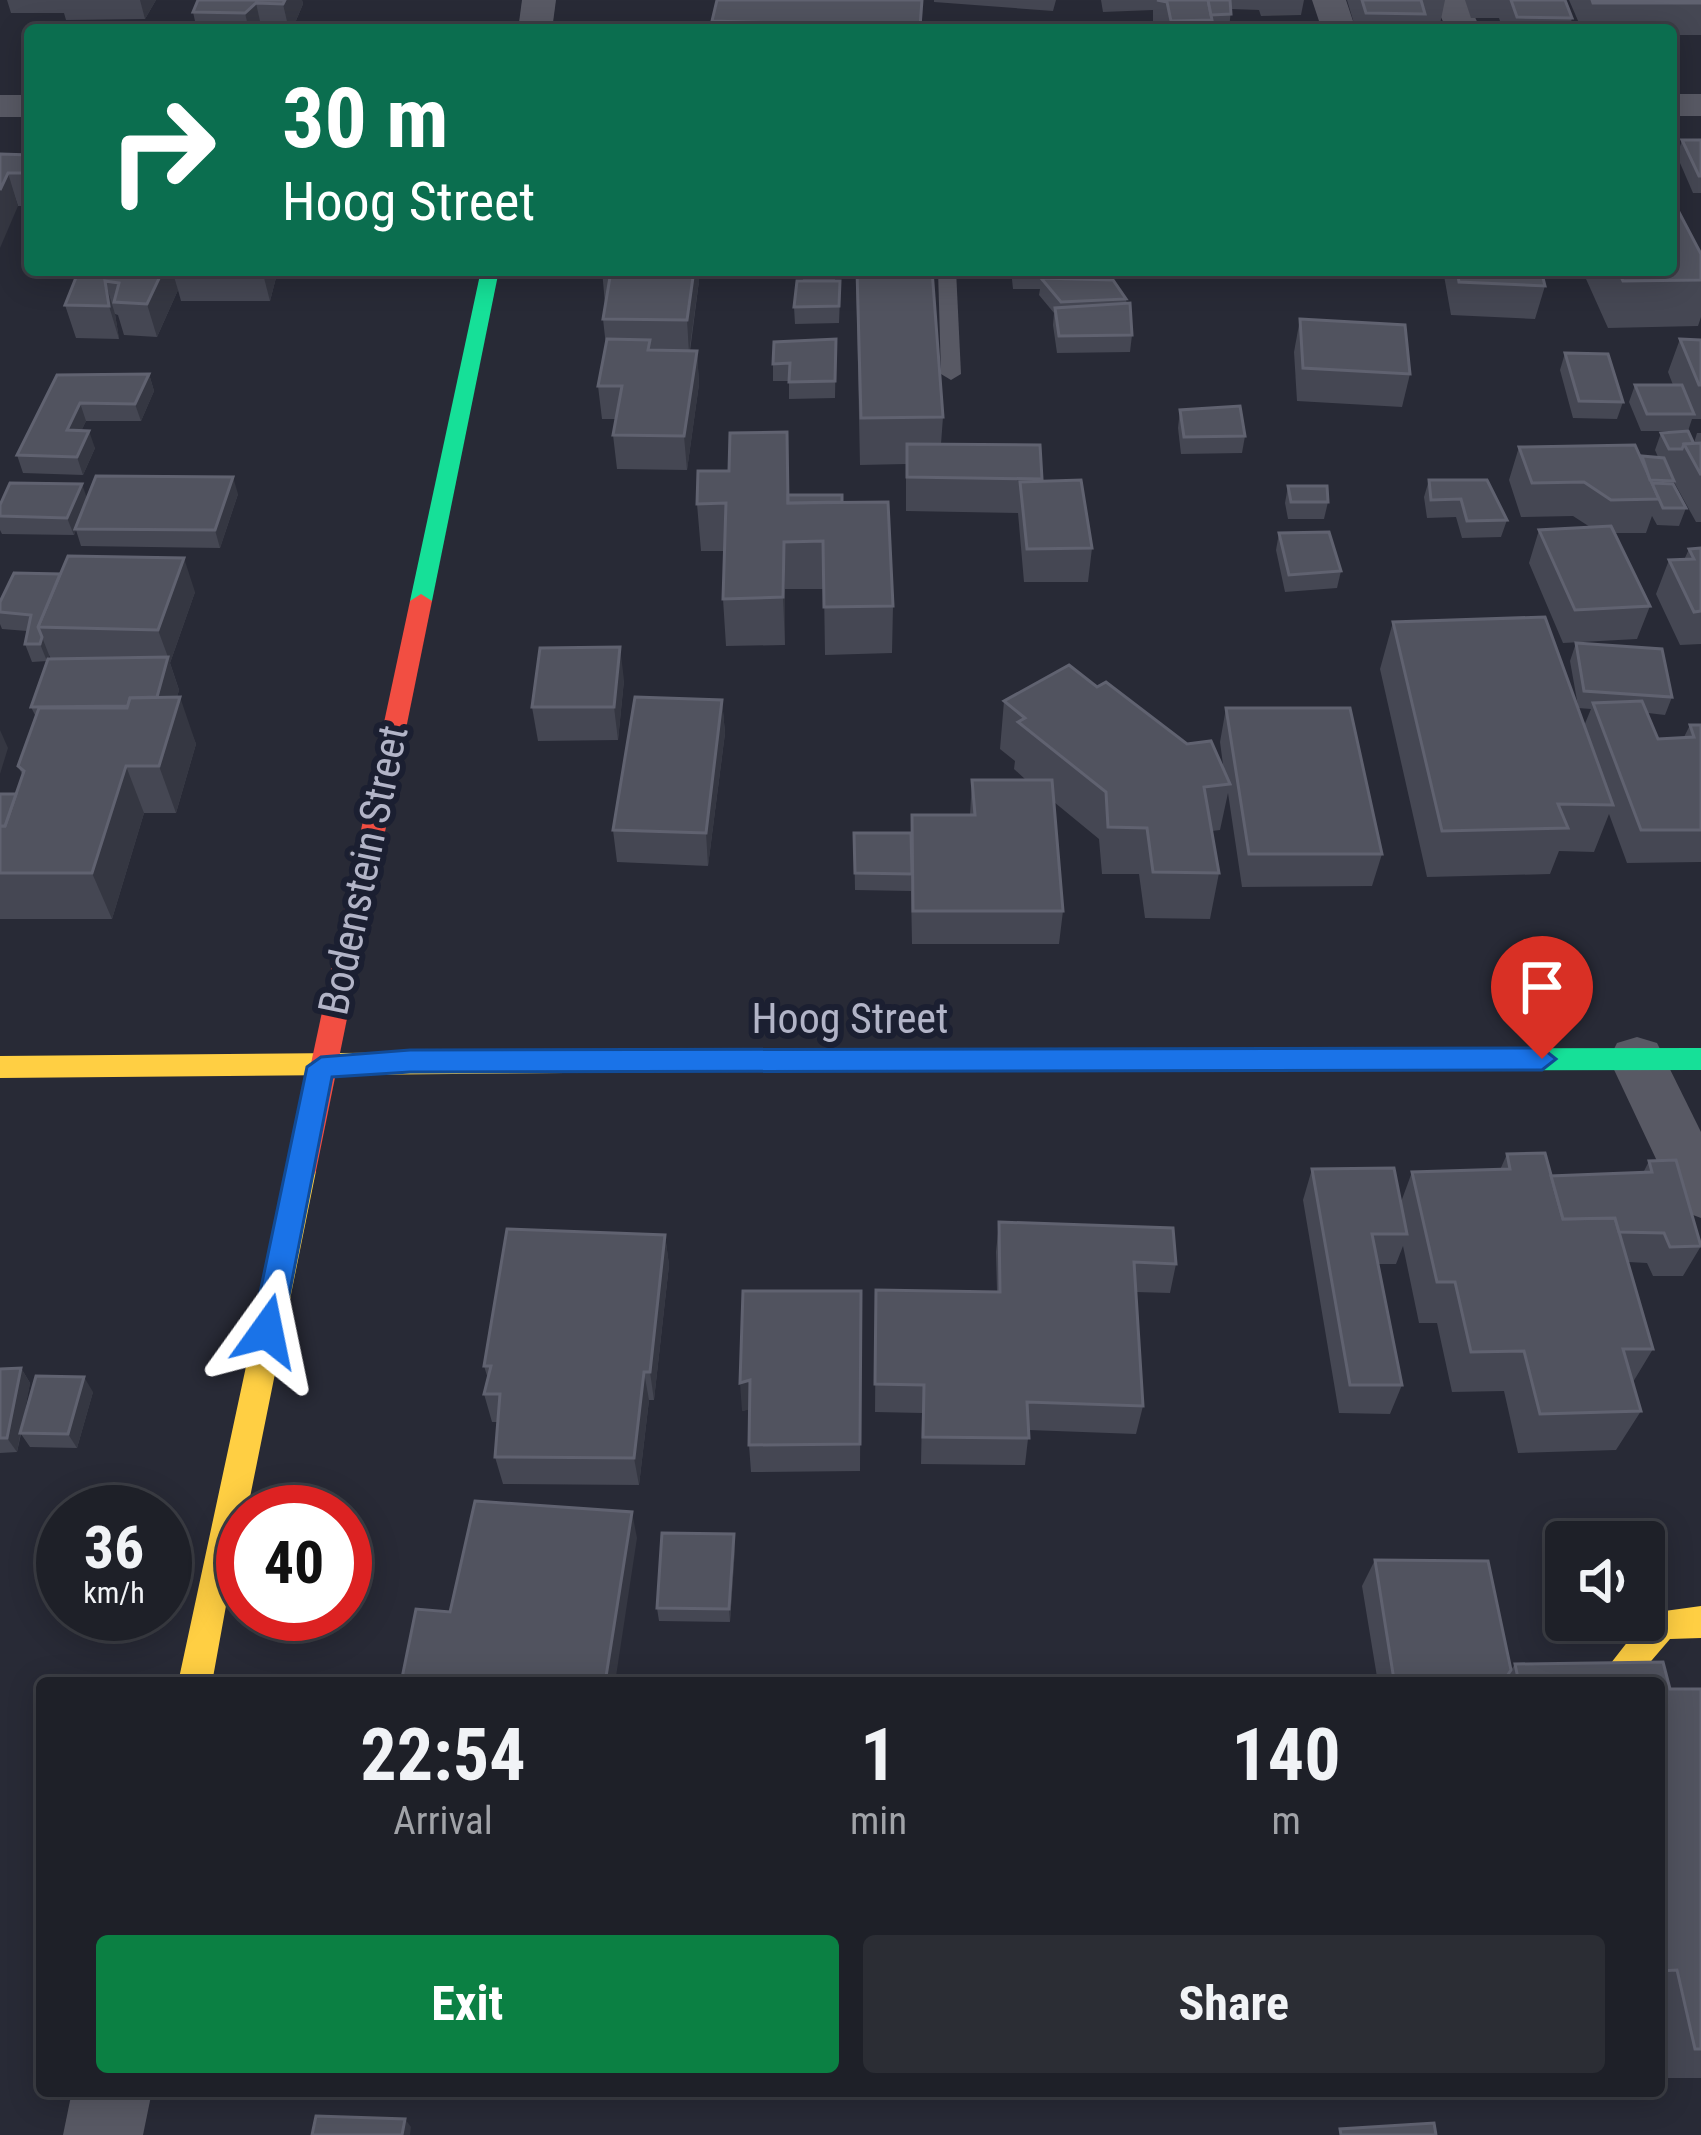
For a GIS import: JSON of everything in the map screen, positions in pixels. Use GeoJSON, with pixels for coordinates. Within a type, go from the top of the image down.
{"type":"FeatureCollection","features":[{"type":"Feature","properties":{"kind":"street","name":"Bodenstein Street"},"geometry":{"type":"LineString","coordinates":[[196,1677],[489,276]]}},
{"type":"Feature","properties":{"kind":"street"},"geometry":{"type":"LineString","coordinates":[[1637,1059],[1701,1193]]}},
{"type":"Feature","properties":{"kind":"street","name":"Hoog Street"},"geometry":{"type":"LineString","coordinates":[[0,1067],[321,1067],[410,1061],[1701,1059]]}},
{"type":"Feature","properties":{"kind":"street"},"geometry":{"type":"LineString","coordinates":[[1628,1663],[1661,1624],[1701,1622]]}},
{"type":"Feature","properties":{"kind":"street"},"geometry":{"type":"LineString","coordinates":[[103,2135],[111,2097]]}},
{"type":"Feature","properties":{"kind":"lane"},"geometry":{"type":"LineString","coordinates":[[947,276],[951,374]]}},
{"type":"Feature","properties":{"kind":"building"},"geometry":{"type":"Polygon","coordinates":[[[198,0],[285,0],[283,4],[256,3],[245,13],[193,12],[198,0]]]}},
{"type":"Feature","properties":{"kind":"building"},"geometry":{"type":"Polygon","coordinates":[[[717,0],[922,0],[920,24],[712,21],[717,0]]]}},
{"type":"Feature","properties":{"kind":"building"},"geometry":{"type":"Polygon","coordinates":[[[1157,0],[1208,0],[1212,20],[1171,21],[1167,2],[1157,0]]]}},
{"type":"Feature","properties":{"kind":"building"},"geometry":{"type":"Polygon","coordinates":[[[1208,0],[1230,0],[1231,14],[1211,15],[1208,0]]]}},
{"type":"Feature","properties":{"kind":"building"},"geometry":{"type":"Polygon","coordinates":[[[1362,0],[1421,0],[1425,14],[1366,13],[1362,0]]]}},
{"type":"Feature","properties":{"kind":"building"},"geometry":{"type":"Polygon","coordinates":[[[1511,0],[1565,0],[1572,18],[1517,17],[1511,0]]]}},
{"type":"Feature","properties":{"kind":"building"},"geometry":{"type":"Polygon","coordinates":[[[1701,0],[1701,3],[1593,3],[1701,0]]]}},
{"type":"Feature","properties":{"kind":"building"},"geometry":{"type":"Polygon","coordinates":[[[1682,140],[1701,140],[1701,176],[1699,176],[1682,140]]]}},
{"type":"Feature","properties":{"kind":"building"},"geometry":{"type":"Polygon","coordinates":[[[0,154],[24,155],[24,173],[8,173],[0,190],[0,154]]]}},
{"type":"Feature","properties":{"kind":"building"},"geometry":{"type":"Polygon","coordinates":[[[1677,208],[1701,254],[1701,280],[1623,281],[1621,276],[1677,276],[1677,208]]]}},
{"type":"Feature","properties":{"kind":"building"},"geometry":{"type":"Polygon","coordinates":[[[77,276],[160,276],[147,304],[114,302],[119,283],[105,281],[109,306],[65,305],[77,276]]]}},
{"type":"Feature","properties":{"kind":"building"},"geometry":{"type":"Polygon","coordinates":[[[610,276],[693,276],[687,320],[603,319],[610,276]]]}},
{"type":"Feature","properties":{"kind":"building"},"geometry":{"type":"Polygon","coordinates":[[[857,276],[932,276],[943,417],[861,418],[857,276]]]}},
{"type":"Feature","properties":{"kind":"building"},"geometry":{"type":"Polygon","coordinates":[[[1458,276],[1542,276],[1545,286],[1459,282],[1458,276]]]}},
{"type":"Feature","properties":{"kind":"building"},"geometry":{"type":"Polygon","coordinates":[[[1041,278],[1113,280],[1126,299],[1061,302],[1041,278]]]}},
{"type":"Feature","properties":{"kind":"building"},"geometry":{"type":"Polygon","coordinates":[[[797,281],[840,281],[839,306],[794,307],[797,281]]]}},
{"type":"Feature","properties":{"kind":"building"},"geometry":{"type":"Polygon","coordinates":[[[1130,303],[1132,335],[1059,336],[1055,308],[1130,303]]]}},
{"type":"Feature","properties":{"kind":"building"},"geometry":{"type":"Polygon","coordinates":[[[1300,319],[1405,325],[1410,374],[1303,368],[1300,319]]]}},
{"type":"Feature","properties":{"kind":"building"},"geometry":{"type":"Polygon","coordinates":[[[607,339],[650,340],[648,350],[697,351],[684,436],[613,435],[622,386],[598,386],[607,339]]]}},
{"type":"Feature","properties":{"kind":"building"},"geometry":{"type":"Polygon","coordinates":[[[836,339],[835,381],[789,382],[790,363],[773,364],[774,342],[836,339]]]}},
{"type":"Feature","properties":{"kind":"building"},"geometry":{"type":"Polygon","coordinates":[[[1680,339],[1701,340],[1701,385],[1699,385],[1680,339]]]}},
{"type":"Feature","properties":{"kind":"building"},"geometry":{"type":"Polygon","coordinates":[[[1565,353],[1608,354],[1623,402],[1579,401],[1565,353]]]}},
{"type":"Feature","properties":{"kind":"building"},"geometry":{"type":"Polygon","coordinates":[[[149,374],[135,404],[80,403],[67,430],[89,431],[77,457],[17,455],[57,375],[149,374]]]}},
{"type":"Feature","properties":{"kind":"building"},"geometry":{"type":"Polygon","coordinates":[[[1635,385],[1682,385],[1694,414],[1647,414],[1635,385]]]}},
{"type":"Feature","properties":{"kind":"building"},"geometry":{"type":"Polygon","coordinates":[[[1240,406],[1245,436],[1184,437],[1180,410],[1240,406]]]}},
{"type":"Feature","properties":{"kind":"building"},"geometry":{"type":"Polygon","coordinates":[[[1688,431],[1694,444],[1684,444],[1682,449],[1669,449],[1661,433],[1688,431]]]}},
{"type":"Feature","properties":{"kind":"building"},"geometry":{"type":"Polygon","coordinates":[[[787,432],[788,503],[888,502],[893,606],[824,607],[823,541],[784,542],[783,597],[723,599],[726,503],[697,504],[698,471],[729,471],[730,433],[787,432]]]}},
{"type":"Feature","properties":{"kind":"building"},"geometry":{"type":"Polygon","coordinates":[[[1701,443],[1701,475],[1684,444],[1701,443]]]}},
{"type":"Feature","properties":{"kind":"building"},"geometry":{"type":"Polygon","coordinates":[[[907,444],[1040,445],[1042,479],[907,477],[907,444]]]}},
{"type":"Feature","properties":{"kind":"building"},"geometry":{"type":"Polygon","coordinates":[[[1635,445],[1659,499],[1611,500],[1584,482],[1532,483],[1519,447],[1635,445]]]}},
{"type":"Feature","properties":{"kind":"building"},"geometry":{"type":"Polygon","coordinates":[[[1642,456],[1664,458],[1674,481],[1650,480],[1642,456]]]}},
{"type":"Feature","properties":{"kind":"building"},"geometry":{"type":"Polygon","coordinates":[[[96,476],[233,477],[215,530],[75,529],[96,476]]]}},
{"type":"Feature","properties":{"kind":"building"},"geometry":{"type":"Polygon","coordinates":[[[1081,480],[1092,548],[1027,549],[1020,482],[1081,480]]]}},
{"type":"Feature","properties":{"kind":"building"},"geometry":{"type":"Polygon","coordinates":[[[1429,480],[1487,480],[1507,520],[1467,521],[1461,499],[1431,500],[1429,480]]]}},
{"type":"Feature","properties":{"kind":"building"},"geometry":{"type":"Polygon","coordinates":[[[10,483],[82,484],[67,518],[0,516],[10,483]]]}},
{"type":"Feature","properties":{"kind":"building"},"geometry":{"type":"Polygon","coordinates":[[[1652,483],[1673,484],[1686,508],[1663,508],[1652,483]]]}},
{"type":"Feature","properties":{"kind":"building"},"geometry":{"type":"Polygon","coordinates":[[[1288,486],[1327,486],[1328,502],[1291,502],[1288,486]]]}},
{"type":"Feature","properties":{"kind":"building"},"geometry":{"type":"Polygon","coordinates":[[[788,495],[842,495],[842,502],[788,503],[788,495]]]}},
{"type":"Feature","properties":{"kind":"building"},"geometry":{"type":"Polygon","coordinates":[[[1611,526],[1650,606],[1575,610],[1539,530],[1611,526]]]}},
{"type":"Feature","properties":{"kind":"building"},"geometry":{"type":"Polygon","coordinates":[[[1329,532],[1341,571],[1289,575],[1279,533],[1329,532]]]}},
{"type":"Feature","properties":{"kind":"building"},"geometry":{"type":"Polygon","coordinates":[[[1701,548],[1701,611],[1694,612],[1669,560],[1694,559],[1689,549],[1701,548]]]}},
{"type":"Feature","properties":{"kind":"building"},"geometry":{"type":"Polygon","coordinates":[[[68,556],[184,558],[158,630],[38,627],[68,556]]]}},
{"type":"Feature","properties":{"kind":"building"},"geometry":{"type":"Polygon","coordinates":[[[14,573],[60,574],[38,627],[40,644],[25,644],[31,615],[0,612],[14,573]]]}},
{"type":"Feature","properties":{"kind":"building"},"geometry":{"type":"Polygon","coordinates":[[[1545,617],[1613,805],[1558,804],[1568,828],[1442,831],[1393,622],[1545,617]]]}},
{"type":"Feature","properties":{"kind":"building"},"geometry":{"type":"Polygon","coordinates":[[[1576,643],[1662,649],[1672,697],[1584,691],[1576,643]]]}},
{"type":"Feature","properties":{"kind":"building"},"geometry":{"type":"Polygon","coordinates":[[[620,647],[614,707],[532,707],[540,648],[620,647]]]}},
{"type":"Feature","properties":{"kind":"building"},"geometry":{"type":"Polygon","coordinates":[[[168,657],[157,697],[130,698],[128,706],[31,707],[48,659],[168,657]]]}},
{"type":"Feature","properties":{"kind":"building"},"geometry":{"type":"Polygon","coordinates":[[[1069,665],[1097,687],[1106,682],[1187,744],[1211,741],[1230,784],[1204,787],[1219,873],[1153,872],[1147,828],[1108,827],[1106,792],[1018,722],[1025,718],[1004,701],[1069,665]]]}},
{"type":"Feature","properties":{"kind":"building"},"geometry":{"type":"Polygon","coordinates":[[[180,697],[159,766],[126,766],[92,873],[0,873],[0,826],[5,826],[24,771],[18,766],[39,708],[127,708],[130,698],[180,697]]]}},
{"type":"Feature","properties":{"kind":"building"},"geometry":{"type":"Polygon","coordinates":[[[635,697],[722,700],[706,833],[613,830],[635,697]]]}},
{"type":"Feature","properties":{"kind":"building"},"geometry":{"type":"Polygon","coordinates":[[[1642,701],[1658,739],[1694,737],[1690,725],[1701,725],[1701,830],[1641,830],[1593,703],[1642,701]]]}},
{"type":"Feature","properties":{"kind":"building"},"geometry":{"type":"Polygon","coordinates":[[[1226,708],[1350,708],[1382,854],[1249,854],[1226,708]]]}},
{"type":"Feature","properties":{"kind":"building"},"geometry":{"type":"Polygon","coordinates":[[[972,780],[1052,780],[1063,911],[913,911],[912,815],[975,815],[972,780]]]}},
{"type":"Feature","properties":{"kind":"building"},"geometry":{"type":"Polygon","coordinates":[[[0,794],[16,794],[5,826],[0,826],[0,794]]]}},
{"type":"Feature","properties":{"kind":"building"},"geometry":{"type":"Polygon","coordinates":[[[854,833],[911,833],[912,874],[855,873],[854,833]]]}},
{"type":"Feature","properties":{"kind":"building"},"geometry":{"type":"Polygon","coordinates":[[[1545,1153],[1563,1219],[1615,1218],[1653,1349],[1623,1349],[1641,1411],[1540,1414],[1524,1351],[1471,1352],[1455,1282],[1437,1282],[1412,1172],[1510,1169],[1507,1154],[1545,1153]]]}},
{"type":"Feature","properties":{"kind":"building"},"geometry":{"type":"Polygon","coordinates":[[[1676,1160],[1701,1246],[1670,1247],[1664,1233],[1619,1232],[1615,1218],[1563,1219],[1551,1176],[1652,1172],[1649,1161],[1676,1160]]]}},
{"type":"Feature","properties":{"kind":"building"},"geometry":{"type":"Polygon","coordinates":[[[1394,1168],[1407,1234],[1372,1234],[1402,1385],[1350,1385],[1312,1169],[1394,1168]]]}},
{"type":"Feature","properties":{"kind":"building"},"geometry":{"type":"Polygon","coordinates":[[[999,1222],[1173,1228],[1176,1264],[1134,1262],[1143,1406],[1027,1402],[1029,1438],[923,1437],[924,1385],[875,1384],[876,1290],[1000,1292],[999,1222]]]}},
{"type":"Feature","properties":{"kind":"building"},"geometry":{"type":"Polygon","coordinates":[[[507,1229],[665,1235],[650,1372],[644,1372],[634,1458],[495,1457],[500,1394],[484,1394],[491,1366],[484,1366],[507,1229]]]}},
{"type":"Feature","properties":{"kind":"building"},"geometry":{"type":"Polygon","coordinates":[[[743,1291],[861,1291],[860,1444],[749,1445],[750,1380],[740,1383],[743,1291]]]}},
{"type":"Feature","properties":{"kind":"building"},"geometry":{"type":"Polygon","coordinates":[[[21,1368],[7,1438],[0,1438],[0,1369],[21,1368]]]}},
{"type":"Feature","properties":{"kind":"building"},"geometry":{"type":"Polygon","coordinates":[[[36,1376],[84,1377],[68,1434],[20,1433],[36,1376]]]}},
{"type":"Feature","properties":{"kind":"building"},"geometry":{"type":"Polygon","coordinates":[[[475,1501],[632,1512],[606,1677],[402,1677],[416,1609],[450,1612],[475,1501]]]}},
{"type":"Feature","properties":{"kind":"building"},"geometry":{"type":"Polygon","coordinates":[[[662,1533],[734,1534],[729,1609],[657,1608],[662,1533]]]}},
{"type":"Feature","properties":{"kind":"building"},"geometry":{"type":"Polygon","coordinates":[[[1375,1560],[1488,1561],[1511,1670],[1506,1677],[1394,1677],[1375,1560]]]}},
{"type":"Feature","properties":{"kind":"building"},"geometry":{"type":"Polygon","coordinates":[[[1663,1662],[1670,1689],[1701,1689],[1701,2049],[1695,2049],[1677,1970],[1665,1971],[1665,1677],[1518,1677],[1515,1664],[1663,1662]]]}},
{"type":"Feature","properties":{"kind":"building"},"geometry":{"type":"Polygon","coordinates":[[[316,2116],[405,2119],[402,2135],[312,2135],[316,2116]]]}},
{"type":"Feature","properties":{"kind":"building"},"geometry":{"type":"Polygon","coordinates":[[[1434,2123],[1436,2135],[1341,2135],[1340,2129],[1434,2123]]]}},
{"type":"Feature","properties":{"kind":"traffic: fast"},"geometry":{"type":"LineString","coordinates":[[421,601],[489,276]]}},
{"type":"Feature","properties":{"kind":"traffic: fast"},"geometry":{"type":"LineString","coordinates":[[784,1060],[1701,1059]]}},
{"type":"Feature","properties":{"kind":"traffic: slow"},"geometry":{"type":"LineString","coordinates":[[0,1067],[784,1060]]}},
{"type":"Feature","properties":{"kind":"traffic: slow"},"geometry":{"type":"LineString","coordinates":[[196,1677],[302,1171]]}},
{"type":"Feature","properties":{"kind":"traffic: slow"},"geometry":{"type":"LineString","coordinates":[[1628,1663],[1662,1624],[1701,1622]]}},
{"type":"Feature","properties":{"kind":"traffic: jam"},"geometry":{"type":"LineString","coordinates":[[302,1171],[421,601]]}},
{"type":"Feature","properties":{"kind":"route"},"geometry":{"type":"LineString","coordinates":[[267,1331],[321,1067],[410,1061],[1542,1059]]}}]}
